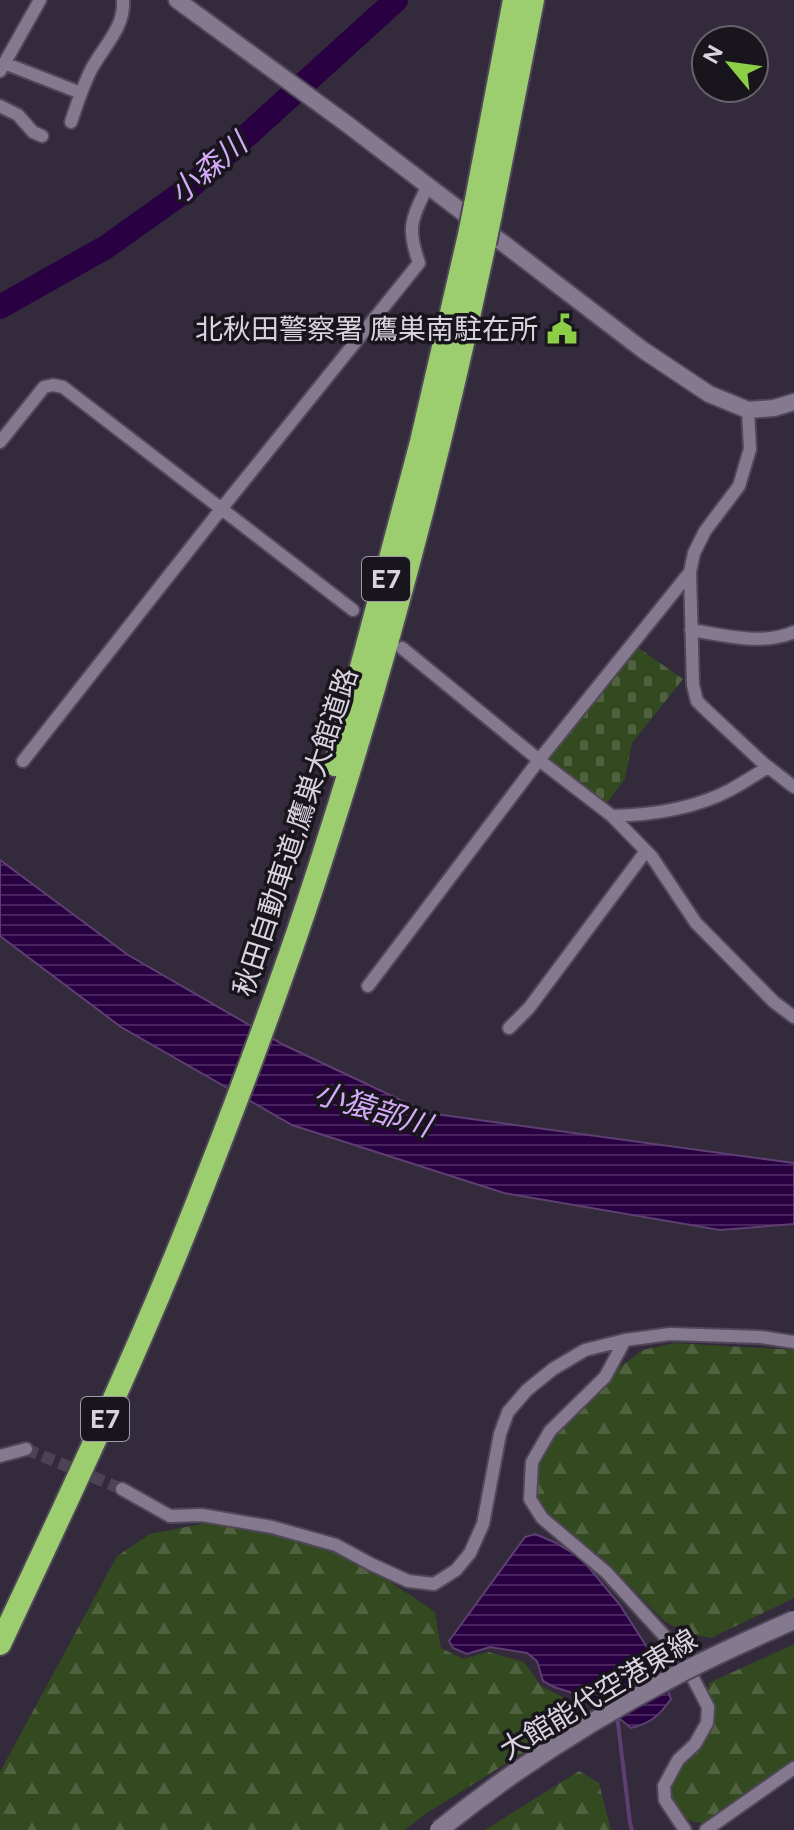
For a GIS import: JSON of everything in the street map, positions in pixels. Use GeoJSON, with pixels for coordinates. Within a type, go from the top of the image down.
{"type":"FeatureCollection","features":[{"type":"Feature","properties":{"kind":"highway","name":"秋田自動車道;鷹巣大館道路"},"geometry":{"type":"LineString","coordinates":[[483,210],[514,0]]}},
{"type":"Feature","properties":{"kind":"highway","name":"秋田自動車道;鷹巣大館道路"},"geometry":{"type":"LineString","coordinates":[[0,1644],[103,1424],[197,1186],[295,922],[442,358],[477,239],[533,0]]}},
{"type":"Feature","properties":{"kind":"highway","name":"秋田自動車道;鷹巣大館道路"},"geometry":{"type":"LineString","coordinates":[[0,1611],[197,1186]]}},
{"type":"Feature","properties":{"kind":"main road","name":"大館能代空港東線"},"geometry":{"type":"LineString","coordinates":[[439,1830],[523,1768],[601,1717],[674,1676],[794,1620]]}},
{"type":"Feature","properties":{"kind":"street"},"geometry":{"type":"LineString","coordinates":[[40,0],[2,67],[81,93]]}},
{"type":"Feature","properties":{"kind":"street"},"geometry":{"type":"LineString","coordinates":[[71,122],[93,67],[116,32],[124,11],[123,0]]}},
{"type":"Feature","properties":{"kind":"street"},"geometry":{"type":"LineString","coordinates":[[177,0],[428,185],[643,350],[709,394],[748,410],[774,408],[794,402]]}},
{"type":"Feature","properties":{"kind":"street"},"geometry":{"type":"LineString","coordinates":[[0,106],[18,115],[33,132],[42,136]]}},
{"type":"Feature","properties":{"kind":"street"},"geometry":{"type":"LineString","coordinates":[[23,761],[419,263],[411,220],[428,185]]}},
{"type":"Feature","properties":{"kind":"street"},"geometry":{"type":"LineString","coordinates":[[0,442],[44,387],[63,387],[353,610]]}},
{"type":"Feature","properties":{"kind":"street"},"geometry":{"type":"LineString","coordinates":[[748,410],[750,449],[739,486],[705,531],[694,553],[690,572],[693,685],[697,701],[794,787]]}},
{"type":"Feature","properties":{"kind":"street"},"geometry":{"type":"LineString","coordinates":[[368,986],[539,760],[690,572]]}},
{"type":"Feature","properties":{"kind":"street"},"geometry":{"type":"LineString","coordinates":[[691,630],[745,638],[779,638],[794,632]]}},
{"type":"Feature","properties":{"kind":"street"},"geometry":{"type":"LineString","coordinates":[[402,648],[612,816],[646,851],[696,923],[774,1002],[794,1017]]}},
{"type":"Feature","properties":{"kind":"street"},"geometry":{"type":"LineString","coordinates":[[612,816],[648,815],[694,804],[728,791],[768,767]]}},
{"type":"Feature","properties":{"kind":"street"},"geometry":{"type":"LineString","coordinates":[[509,1028],[529,1008],[646,851]]}},
{"type":"Feature","properties":{"kind":"street"},"geometry":{"type":"LineString","coordinates":[[122,1489],[170,1516],[202,1515],[272,1527],[336,1545],[408,1581],[434,1584],[456,1570],[470,1553],[483,1524],[500,1434],[508,1412],[527,1390],[553,1369],[585,1350],[625,1340],[670,1334],[761,1337],[794,1342]]}},
{"type":"Feature","properties":{"kind":"street"},"geometry":{"type":"LineString","coordinates":[[625,1340],[605,1377],[550,1431],[532,1462],[530,1499],[542,1518],[606,1572],[680,1653],[708,1707],[707,1723],[695,1744],[678,1760],[664,1786],[665,1800],[685,1830]]}},
{"type":"Feature","properties":{"kind":"street"},"geometry":{"type":"LineString","coordinates":[[0,1456],[26,1449]]}},
{"type":"Feature","properties":{"kind":"street"},"geometry":{"type":"LineString","coordinates":[[706,1830],[794,1768]]}},
{"type":"Feature","properties":{"kind":"green space"},"geometry":{"type":"Polygon","coordinates":[[[637,647],[683,679],[632,743],[625,779],[607,803],[548,759],[637,647]]]}},
{"type":"Feature","properties":{"kind":"green space"},"geometry":{"type":"Polygon","coordinates":[[[675,1343],[794,1350],[794,1598],[711,1638],[686,1633],[664,1621],[606,1561],[548,1516],[536,1495],[537,1464],[552,1436],[599,1392],[620,1367],[643,1350],[675,1343]]]}},
{"type":"Feature","properties":{"kind":"green space"},"geometry":{"type":"Polygon","coordinates":[[[207,1523],[281,1533],[361,1565],[435,1612],[441,1648],[463,1659],[488,1652],[524,1662],[541,1686],[569,1700],[579,1710],[574,1721],[405,1830],[0,1830],[0,1772],[117,1556],[150,1534],[207,1523]]]}},
{"type":"Feature","properties":{"kind":"green space"},"geometry":{"type":"Polygon","coordinates":[[[794,1644],[794,1764],[705,1823],[686,1819],[673,1801],[673,1782],[712,1721],[709,1683],[794,1644]]]}},
{"type":"Feature","properties":{"kind":"green space"},"geometry":{"type":"Polygon","coordinates":[[[579,1771],[599,1783],[611,1830],[485,1830],[579,1771]]]}},
{"type":"Feature","properties":{"kind":"water","name":"小猿部川"},"geometry":{"type":"Polygon","coordinates":[[[0,860],[128,955],[284,1045],[428,1113],[794,1163],[794,1224],[720,1230],[504,1193],[292,1125],[121,1027],[0,936],[0,860]]]}},
{"type":"Feature","properties":{"kind":"water"},"geometry":{"type":"Polygon","coordinates":[[[535,1534],[581,1558],[620,1605],[659,1666],[671,1699],[644,1724],[631,1728],[598,1701],[543,1681],[537,1661],[527,1653],[490,1647],[467,1654],[453,1648],[449,1641],[525,1537],[535,1534]]]}},
{"type":"Feature","properties":{"kind":"waterway","name":"小森川"},"geometry":{"type":"LineString","coordinates":[[0,307],[106,247],[189,188],[396,0]]}},
{"type":"Feature","properties":{"kind":"waterway"},"geometry":{"type":"LineString","coordinates":[[617,1715],[632,1830]]}},
{"type":"Feature","properties":{"kind":"tunnel"},"geometry":{"type":"LineString","coordinates":[[26,1449],[122,1489]]}},
{"type":"Feature","properties":{"kind":"place","name":"北秋田警察署 鷹巣南駐在所"},"geometry":{"type":"Point","coordinates":[562,329]}}]}
